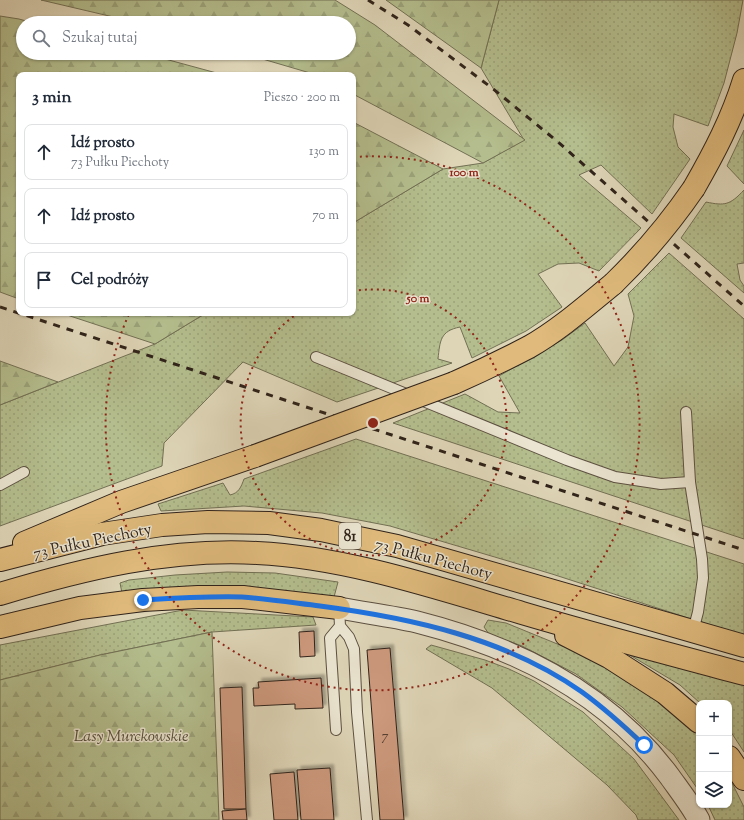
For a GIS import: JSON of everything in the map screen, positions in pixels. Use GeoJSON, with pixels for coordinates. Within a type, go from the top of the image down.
{"type":"FeatureCollection","features":[{"type":"Feature","properties":{"kind":"main road"},"geometry":{"type":"LineString","coordinates":[[0,552],[121,502],[255,456],[454,383],[530,346],[564,323],[613,284],[651,245],[694,188],[715,151],[729,122],[744,80]]}},
{"type":"Feature","properties":{"kind":"main road","name":"73 Pułku Piechoty"},"geometry":{"type":"LineString","coordinates":[[0,560],[102,534],[208,522],[268,523],[321,530],[397,546],[744,646]]}},
{"type":"Feature","properties":{"kind":"main road","name":"73 Pułku Piechoty"},"geometry":{"type":"LineString","coordinates":[[0,594],[40,582],[112,565],[171,555],[220,552],[257,553],[301,557],[362,569],[425,584],[532,616]]}},
{"type":"Feature","properties":{"kind":"main road"},"geometry":{"type":"LineString","coordinates":[[0,627],[80,608],[143,600],[198,597],[243,597],[339,617]]}},
{"type":"Feature","properties":{"kind":"main road"},"geometry":{"type":"LineString","coordinates":[[532,616],[744,674]]}},
{"type":"Feature","properties":{"kind":"main road"},"geometry":{"type":"LineString","coordinates":[[532,616],[567,636],[609,657],[666,693],[696,719]]}},
{"type":"Feature","properties":{"kind":"main road"},"geometry":{"type":"LineString","coordinates":[[732,762],[744,779]]}},
{"type":"Feature","properties":{"kind":"street"},"geometry":{"type":"LineString","coordinates":[[339,617],[396,617],[418,622],[469,637],[512,654],[550,673],[581,692],[618,721],[644,745],[655,757],[699,820]]}},
{"type":"Feature","properties":{"kind":"lane"},"geometry":{"type":"LineString","coordinates":[[316,357],[567,460],[615,477],[661,484],[690,482]]}},
{"type":"Feature","properties":{"kind":"lane"},"geometry":{"type":"LineString","coordinates":[[686,412],[690,482],[702,559],[703,578],[698,612],[693,631]]}},
{"type":"Feature","properties":{"kind":"lane"},"geometry":{"type":"LineString","coordinates":[[0,485],[24,472]]}},
{"type":"Feature","properties":{"kind":"lane"},"geometry":{"type":"LineString","coordinates":[[336,730],[330,638],[339,617]]}},
{"type":"Feature","properties":{"kind":"lane"},"geometry":{"type":"LineString","coordinates":[[339,617],[354,649],[357,712],[367,820]]}},
{"type":"Feature","properties":{"kind":"green space"},"geometry":{"type":"Polygon","coordinates":[[[41,0],[335,0],[375,25],[525,140],[483,163],[356,96],[356,72],[307,72],[266,60],[356,60],[356,16],[109,16],[41,0]]]}},
{"type":"Feature","properties":{"kind":"green space"},"geometry":{"type":"Polygon","coordinates":[[[386,0],[499,0],[481,68],[386,0]]]}},
{"type":"Feature","properties":{"kind":"green space"},"geometry":{"type":"Polygon","coordinates":[[[499,0],[743,0],[737,33],[724,83],[708,126],[674,114],[673,127],[678,147],[690,159],[652,214],[601,165],[579,175],[641,228],[599,271],[579,263],[558,264],[538,274],[562,307],[526,331],[472,358],[460,327],[448,331],[442,338],[439,347],[438,359],[452,363],[337,402],[243,362],[164,443],[162,466],[0,526],[0,405],[155,344],[201,316],[356,316],[356,221],[443,169],[483,163],[524,140],[481,68],[499,0]]]}},
{"type":"Feature","properties":{"kind":"green space"},"geometry":{"type":"Polygon","coordinates":[[[0,16],[16,19],[16,60],[169,60],[213,72],[16,72],[16,298],[0,292],[0,16]]]}},
{"type":"Feature","properties":{"kind":"green space"},"geometry":{"type":"Polygon","coordinates":[[[356,124],[443,169],[356,221],[356,124]]]}},
{"type":"Feature","properties":{"kind":"green space"},"geometry":{"type":"Polygon","coordinates":[[[744,130],[744,184],[727,166],[744,130]]]}},
{"type":"Feature","properties":{"kind":"green space"},"geometry":{"type":"Polygon","coordinates":[[[744,190],[744,263],[737,264],[740,280],[744,286],[744,293],[681,238],[706,202],[718,204],[727,203],[735,199],[744,190]]]}},
{"type":"Feature","properties":{"kind":"green space"},"geometry":{"type":"Polygon","coordinates":[[[669,253],[744,319],[744,539],[393,423],[465,394],[498,412],[520,413],[499,376],[562,340],[585,323],[614,366],[628,347],[634,316],[628,294],[669,253]]]}},
{"type":"Feature","properties":{"kind":"green space"},"geometry":{"type":"Polygon","coordinates":[[[70,316],[201,316],[155,344],[70,316]]]}},
{"type":"Feature","properties":{"kind":"green space"},"geometry":{"type":"Polygon","coordinates":[[[0,361],[58,382],[0,405],[0,361]]]}},
{"type":"Feature","properties":{"kind":"green space"},"geometry":{"type":"Polygon","coordinates":[[[356,439],[744,564],[744,636],[552,574],[390,526],[322,513],[244,506],[161,511],[158,504],[223,483],[230,495],[236,493],[242,485],[244,479],[356,439]]]}},
{"type":"Feature","properties":{"kind":"green space"},"geometry":{"type":"Polygon","coordinates":[[[227,572],[275,573],[338,582],[334,597],[122,593],[120,583],[129,580],[175,575],[227,572]]]}},
{"type":"Feature","properties":{"kind":"green space"},"geometry":{"type":"Polygon","coordinates":[[[183,610],[313,617],[316,625],[212,632],[100,655],[0,680],[0,645],[183,610]]]}},
{"type":"Feature","properties":{"kind":"green space"},"geometry":{"type":"Polygon","coordinates":[[[488,620],[506,623],[599,661],[655,693],[696,732],[696,787],[674,755],[622,707],[576,674],[522,646],[489,634],[484,627],[488,620]]]}},
{"type":"Feature","properties":{"kind":"green space","name":"Lasy Murckowskie"},"geometry":{"type":"Polygon","coordinates":[[[212,632],[219,820],[0,820],[0,680],[100,655],[212,632]]]}},
{"type":"Feature","properties":{"kind":"green space"},"geometry":{"type":"Polygon","coordinates":[[[431,645],[485,660],[509,669],[534,681],[583,712],[634,759],[679,820],[638,820],[636,815],[607,785],[492,688],[426,649],[431,645]]]}},
{"type":"Feature","properties":{"kind":"green space"},"geometry":{"type":"Polygon","coordinates":[[[628,654],[744,685],[744,752],[732,734],[732,700],[697,700],[680,685],[628,654]]]}},
{"type":"Feature","properties":{"kind":"green space"},"geometry":{"type":"Polygon","coordinates":[[[732,783],[744,807],[744,820],[715,820],[709,808],[732,808],[732,783]]]}},
{"type":"Feature","properties":{"kind":"building"},"geometry":{"type":"Polygon","coordinates":[[[314,631],[315,656],[300,657],[299,632],[314,631]]]}},
{"type":"Feature","properties":{"kind":"building"},"geometry":{"type":"Polygon","coordinates":[[[390,648],[404,820],[380,820],[367,650],[390,648]]]}},
{"type":"Feature","properties":{"kind":"building"},"geometry":{"type":"Polygon","coordinates":[[[321,678],[323,708],[295,709],[295,704],[254,706],[253,688],[259,688],[258,682],[321,678]]]}},
{"type":"Feature","properties":{"kind":"building"},"geometry":{"type":"Polygon","coordinates":[[[242,687],[246,809],[224,809],[220,688],[242,687]]]}},
{"type":"Feature","properties":{"kind":"building"},"geometry":{"type":"Polygon","coordinates":[[[330,768],[334,820],[301,820],[297,770],[330,768]]]}},
{"type":"Feature","properties":{"kind":"building"},"geometry":{"type":"Polygon","coordinates":[[[294,772],[298,820],[274,820],[270,774],[294,772]]]}},
{"type":"Feature","properties":{"kind":"building"},"geometry":{"type":"Polygon","coordinates":[[[246,809],[247,820],[223,820],[222,811],[246,809]]]}},
{"type":"Feature","properties":{"kind":"railway"},"geometry":{"type":"LineString","coordinates":[[368,0],[408,25],[492,88],[558,142],[744,306]]}},
{"type":"Feature","properties":{"kind":"railway"},"geometry":{"type":"LineString","coordinates":[[0,307],[16,312]]}},
{"type":"Feature","properties":{"kind":"railway"},"geometry":{"type":"LineString","coordinates":[[28,316],[744,550]]}},
{"type":"Feature","properties":{"kind":"route"},"geometry":{"type":"LineString","coordinates":[[143,600],[198,597],[243,597],[339,608],[418,622],[491,645],[544,669],[581,692],[618,721],[644,745]]}}]}
